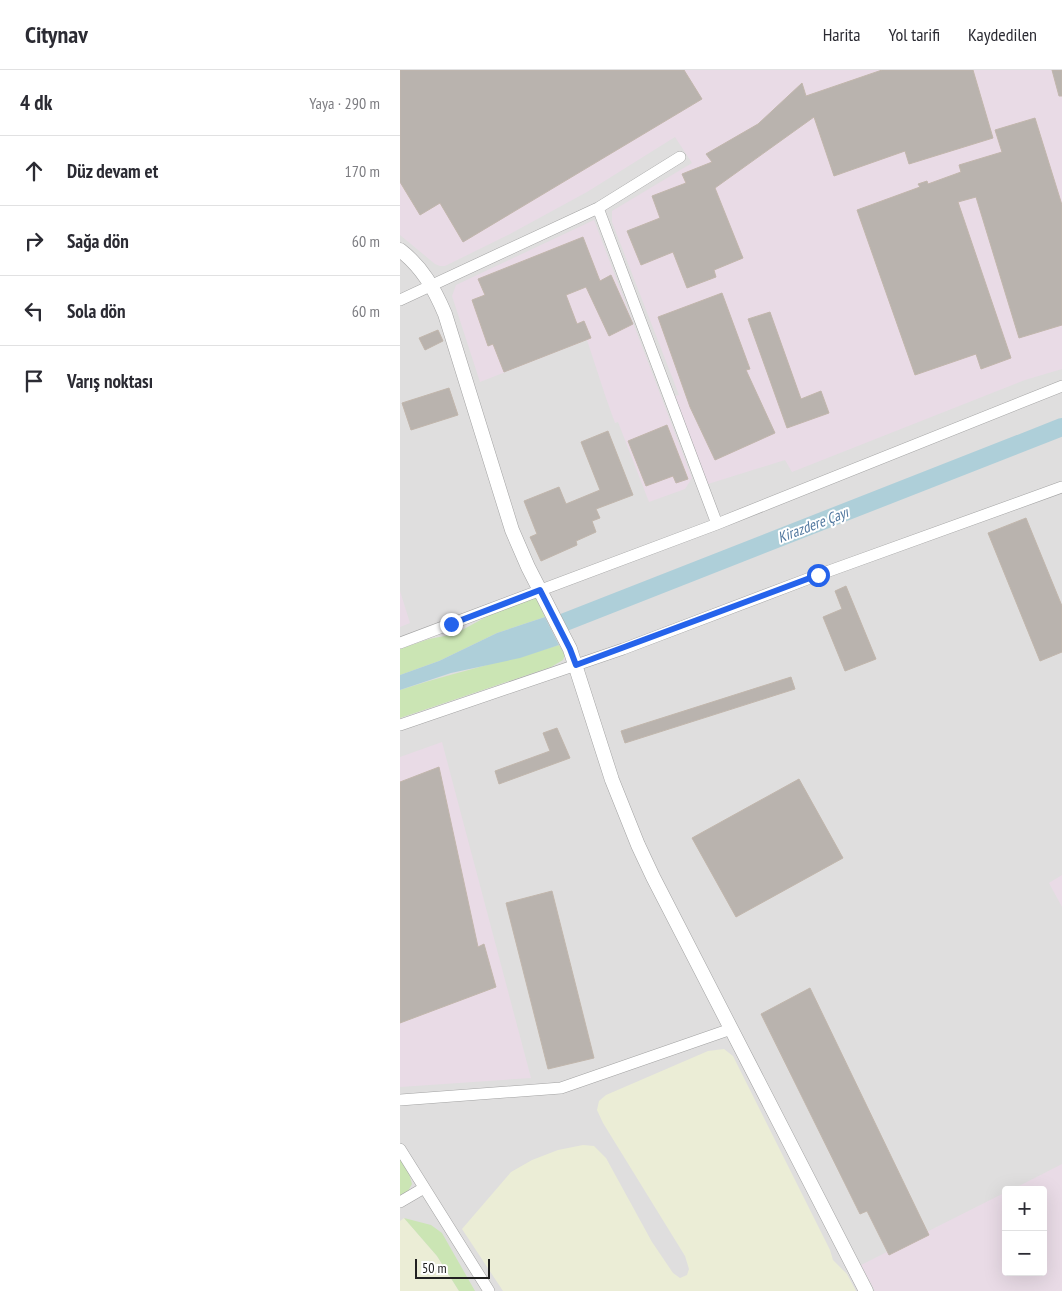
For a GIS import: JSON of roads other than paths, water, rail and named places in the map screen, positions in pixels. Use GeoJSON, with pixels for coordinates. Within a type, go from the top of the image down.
{"type":"FeatureCollection","features":[{"type":"Feature","properties":{"kind":"street"},"geometry":{"type":"LineString","coordinates":[[400,300],[598,208],[680,157]]}},
{"type":"Feature","properties":{"kind":"street"},"geometry":{"type":"LineString","coordinates":[[598,208],[717,524]]}},
{"type":"Feature","properties":{"kind":"street"},"geometry":{"type":"LineString","coordinates":[[400,250],[420,268],[432,286],[450,328],[512,530],[570,649],[612,780],[638,845],[866,1291]]}},
{"type":"Feature","properties":{"kind":"street"},"geometry":{"type":"LineString","coordinates":[[400,643],[717,524],[1062,386]]}},
{"type":"Feature","properties":{"kind":"street"},"geometry":{"type":"LineString","coordinates":[[400,725],[576,665],[1062,487]]}},
{"type":"Feature","properties":{"kind":"street"},"geometry":{"type":"LineString","coordinates":[[400,1100],[561,1088],[732,1029]]}},
{"type":"Feature","properties":{"kind":"street"},"geometry":{"type":"LineString","coordinates":[[400,1149],[489,1291]]}},
{"type":"Feature","properties":{"kind":"street"},"geometry":{"type":"LineString","coordinates":[[400,1202],[424,1188]]}},
{"type":"Feature","properties":{"kind":"water"},"geometry":{"type":"Polygon","coordinates":[[[545,617],[559,645],[520,658],[451,673],[400,690],[400,675],[439,661],[497,633],[545,617]]]}},
{"type":"Feature","properties":{"kind":"waterway","name":"Kirazdere Çayı"},"geometry":{"type":"LineString","coordinates":[[565,622],[1062,427]]}}]}
